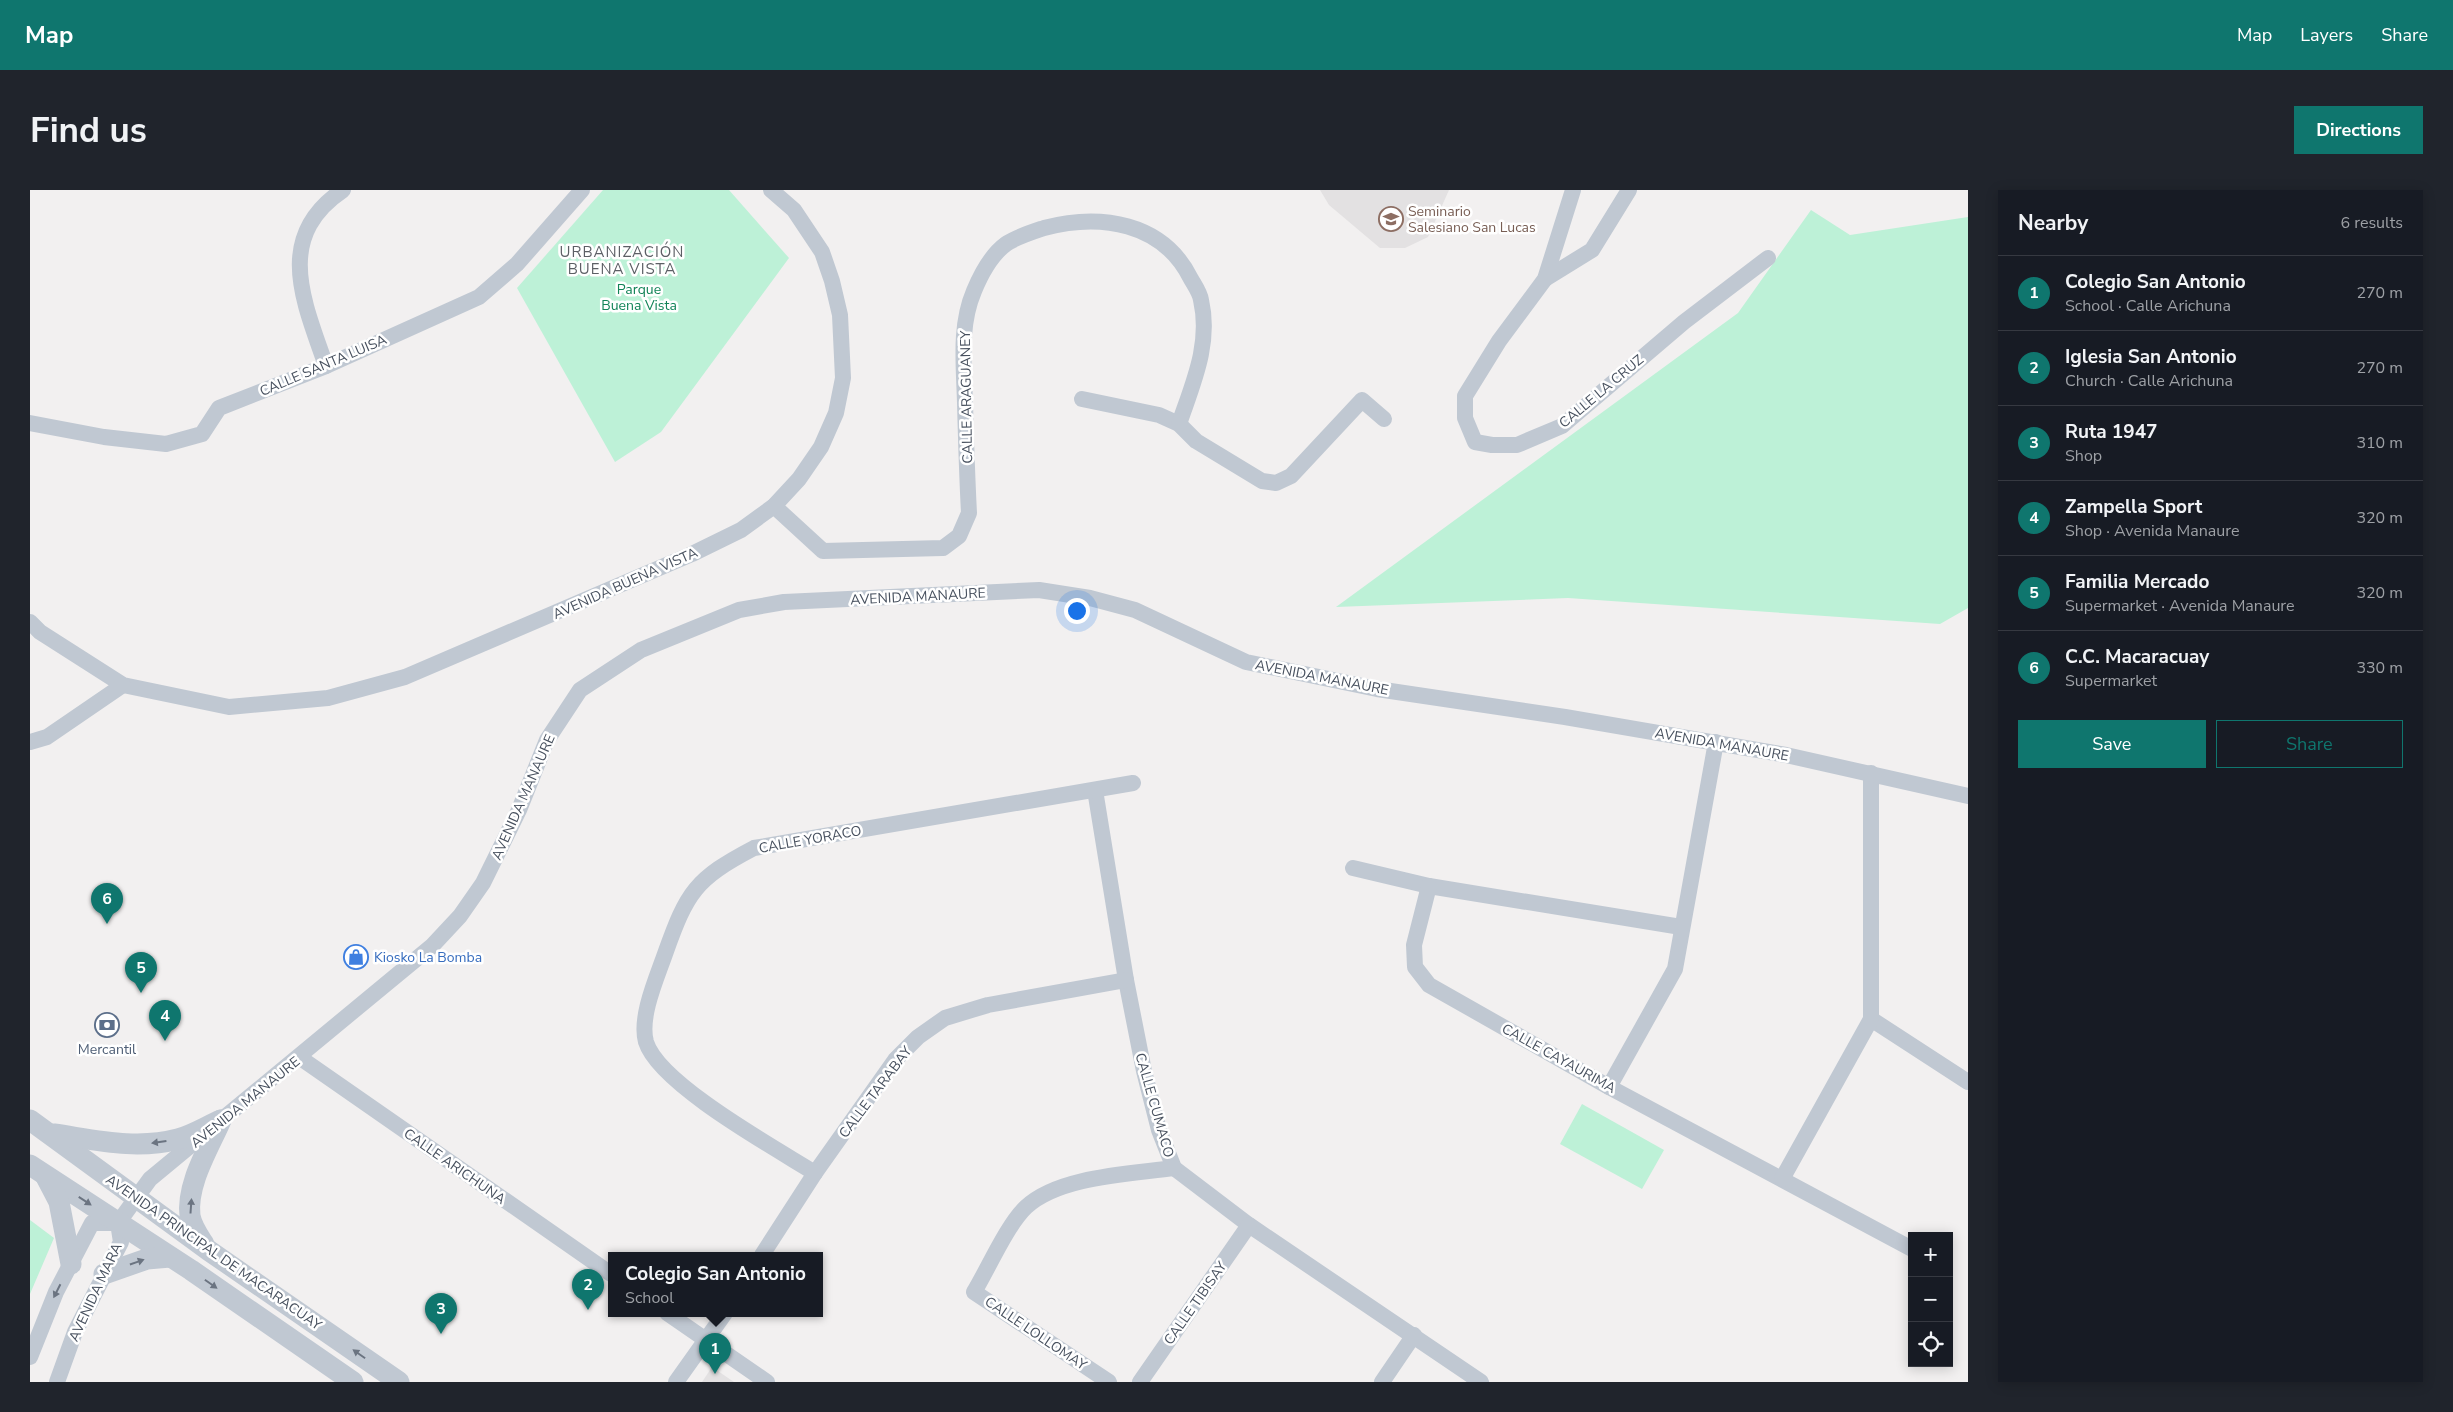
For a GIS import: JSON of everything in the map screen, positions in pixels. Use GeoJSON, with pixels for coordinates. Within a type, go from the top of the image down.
{"type":"FeatureCollection","features":[{"type":"Feature","properties":{"kind":"street"},"geometry":{"type":"LineString","coordinates":[[326,366],[303,301],[299,281],[300,259],[304,238],[313,217],[329,199],[343,190]]}},
{"type":"Feature","properties":{"kind":"street","name":"CALLE SANTA LUISA"},"geometry":{"type":"LineString","coordinates":[[30,423],[104,437],[166,444],[202,434],[219,408],[326,366],[479,297],[517,264],[582,190]]}},
{"type":"Feature","properties":{"kind":"street","name":"AVENIDA BUENA VISTA"},"geometry":{"type":"LineString","coordinates":[[30,622],[40,632],[123,685],[229,707],[328,698],[405,677],[692,554],[742,530],[774,506],[799,479],[821,447],[836,413],[843,370],[840,315],[832,281],[822,252],[794,210],[773,190]]}},
{"type":"Feature","properties":{"kind":"street"},"geometry":{"type":"LineString","coordinates":[[1545,279],[1573,190]]}},
{"type":"Feature","properties":{"kind":"street"},"geometry":{"type":"LineString","coordinates":[[1545,279],[1592,250],[1629,190]]}},
{"type":"Feature","properties":{"kind":"street","name":"CALLE ARAGUANEY"},"geometry":{"type":"LineString","coordinates":[[774,506],[823,551],[943,548],[959,536],[969,513],[963,356],[964,324],[973,292],[986,266],[1005,244],[1035,231],[1069,221],[1103,220],[1138,230],[1166,245],[1186,268],[1201,298],[1205,331],[1202,357],[1179,424]]}},
{"type":"Feature","properties":{"kind":"street","name":"CALLE LA CRUZ"},"geometry":{"type":"LineString","coordinates":[[1545,279],[1499,341],[1465,396],[1465,418],[1475,442],[1492,445],[1517,445],[1562,426],[1684,322],[1768,258]]}},
{"type":"Feature","properties":{"kind":"street"},"geometry":{"type":"LineString","coordinates":[[1082,399],[1159,415],[1179,424],[1196,441],[1262,481],[1276,484],[1291,476],[1362,400],[1384,419]]}},
{"type":"Feature","properties":{"kind":"street","name":"AVENIDA MANAURE"},"geometry":{"type":"LineString","coordinates":[[118,1223],[136,1196],[150,1180],[432,946],[460,916],[483,883],[502,848],[546,740],[580,690],[641,650],[740,610],[784,602],[1039,590],[1090,598],[1135,610],[1246,662],[1377,689],[1716,742],[1872,773],[1968,796]]}},
{"type":"Feature","properties":{"kind":"street"},"geometry":{"type":"LineString","coordinates":[[30,742],[47,737],[123,685]]}},
{"type":"Feature","properties":{"kind":"street"},"geometry":{"type":"LineString","coordinates":[[1609,1087],[1675,969],[1681,927],[1716,742]]}},
{"type":"Feature","properties":{"kind":"street"},"geometry":{"type":"LineString","coordinates":[[1782,1180],[1871,1019],[1872,773]]}},
{"type":"Feature","properties":{"kind":"street","name":"CALLE YORACO"},"geometry":{"type":"LineString","coordinates":[[815,1173],[688,1091],[654,1056],[646,1041],[646,1020],[653,988],[682,909],[692,893],[713,872],[754,848],[1133,783]]}},
{"type":"Feature","properties":{"kind":"street","name":"CALLE CUMACO"},"geometry":{"type":"LineString","coordinates":[[1095,790],[1126,980],[1144,1071],[1159,1130],[1174,1168],[1249,1225],[1481,1382]]}},
{"type":"Feature","properties":{"kind":"street"},"geometry":{"type":"LineString","coordinates":[[1353,868],[1429,886],[1681,927]]}},
{"type":"Feature","properties":{"kind":"street","name":"CALLE CAYAURIMA"},"geometry":{"type":"LineString","coordinates":[[1429,886],[1414,945],[1415,967],[1429,985],[1609,1087],[1908,1247]]}},
{"type":"Feature","properties":{"kind":"street","name":"CALLE TARABAY"},"geometry":{"type":"LineString","coordinates":[[764,1252],[815,1173],[895,1060],[918,1037],[945,1018],[988,1005],[1126,980]]}},
{"type":"Feature","properties":{"kind":"street"},"geometry":{"type":"LineString","coordinates":[[1871,1019],[1968,1082]]}},
{"type":"Feature","properties":{"kind":"street","name":"CALLE ARICHUNA"},"geometry":{"type":"LineString","coordinates":[[299,1057],[608,1272]]}},
{"type":"Feature","properties":{"kind":"street","name":"AVENIDA PRINCIPAL DE MACARACUAY"},"geometry":{"type":"LineString","coordinates":[[30,1120],[52,1134],[208,1250],[399,1382]]}},
{"type":"Feature","properties":{"kind":"street"},"geometry":{"type":"LineString","coordinates":[[52,1134],[110,1144],[159,1143],[180,1138],[221,1120]]}},
{"type":"Feature","properties":{"kind":"street"},"geometry":{"type":"LineString","coordinates":[[208,1250],[194,1230],[190,1204],[193,1186],[221,1120]]}},
{"type":"Feature","properties":{"kind":"street","name":"CALLE LOLLOMAY"},"geometry":{"type":"LineString","coordinates":[[1110,1382],[974,1292],[1013,1224],[1025,1207],[1040,1196],[1062,1187],[1089,1180],[1174,1168]]}},
{"type":"Feature","properties":{"kind":"street"},"geometry":{"type":"LineString","coordinates":[[38,1170],[59,1202],[71,1264]]}},
{"type":"Feature","properties":{"kind":"street","name":"AVENIDA PRINCIPAL DE MACARACUAY"},"geometry":{"type":"LineString","coordinates":[[38,1170],[170,1257],[353,1382]]}},
{"type":"Feature","properties":{"kind":"street","name":"AVENIDA MARA"},"geometry":{"type":"LineString","coordinates":[[30,1357],[46,1313],[92,1223],[118,1223],[121,1242],[76,1332],[56,1382]]}},
{"type":"Feature","properties":{"kind":"street","name":"CALLE TIBISAY"},"geometry":{"type":"LineString","coordinates":[[1140,1382],[1249,1225]]}},
{"type":"Feature","properties":{"kind":"street"},"geometry":{"type":"LineString","coordinates":[[104,1274],[147,1259],[170,1257]]}},
{"type":"Feature","properties":{"kind":"street"},"geometry":{"type":"LineString","coordinates":[[673,1317],[767,1382]]}},
{"type":"Feature","properties":{"kind":"street"},"geometry":{"type":"LineString","coordinates":[[676,1382],[722,1317]]}},
{"type":"Feature","properties":{"kind":"street"},"geometry":{"type":"LineString","coordinates":[[1382,1382],[1414,1335]]}},
{"type":"Feature","properties":{"kind":"shaded area","name":"Seminario Salesiano San Lucas"},"geometry":{"type":"Polygon","coordinates":[[[1320,190],[1449,190],[1428,237],[1405,248],[1380,248],[1329,205],[1320,190]]]}},
{"type":"Feature","properties":{"kind":"shaded area"},"geometry":{"type":"Polygon","coordinates":[[[712,1367],[734,1382],[702,1382],[712,1367]]]}},
{"type":"Feature","properties":{"kind":"green space","name":"Parque Buena Vista"},"geometry":{"type":"Polygon","coordinates":[[[603,190],[729,190],[789,258],[661,432],[615,462],[517,288],[603,190]]]}},
{"type":"Feature","properties":{"kind":"green space"},"geometry":{"type":"Polygon","coordinates":[[[1811,210],[1850,235],[1968,217],[1968,608],[1940,624],[1568,598],[1336,607],[1738,313],[1811,210]]]}},
{"type":"Feature","properties":{"kind":"green space"},"geometry":{"type":"Polygon","coordinates":[[[1582,1104],[1664,1150],[1642,1189],[1560,1144],[1582,1104]]]}},
{"type":"Feature","properties":{"kind":"green space"},"geometry":{"type":"Polygon","coordinates":[[[30,1220],[54,1238],[30,1294],[30,1220]]]}},
{"type":"Feature","properties":{"kind":"place","name":"Seminario Salesiano San Lucas"},"geometry":{"type":"Point","coordinates":[1391,219]}},
{"type":"Feature","properties":{"kind":"place","name":"C.C. Macaracuay"},"geometry":{"type":"Point","coordinates":[107,924]}},
{"type":"Feature","properties":{"kind":"place","name":"Kiosko La Bomba"},"geometry":{"type":"Point","coordinates":[356,957]}},
{"type":"Feature","properties":{"kind":"place","name":"Familia Mercado"},"geometry":{"type":"Point","coordinates":[141,993]}},
{"type":"Feature","properties":{"kind":"place","name":"Mercantil"},"geometry":{"type":"Point","coordinates":[107,1025]}},
{"type":"Feature","properties":{"kind":"place","name":"Zampella Sport"},"geometry":{"type":"Point","coordinates":[165,1041]}},
{"type":"Feature","properties":{"kind":"place","name":"Iglesia San Antonio"},"geometry":{"type":"Point","coordinates":[588,1310]}},
{"type":"Feature","properties":{"kind":"place","name":"Ruta 1947"},"geometry":{"type":"Point","coordinates":[441,1334]}},
{"type":"Feature","properties":{"kind":"place","name":"Colegio San Antonio"},"geometry":{"type":"Point","coordinates":[715,1374]}},
{"type":"Feature","properties":{"kind":"district","name":"URBANIZACIÓN BUENA VISTA"},"geometry":{"type":"Point","coordinates":[622,260]}}]}
